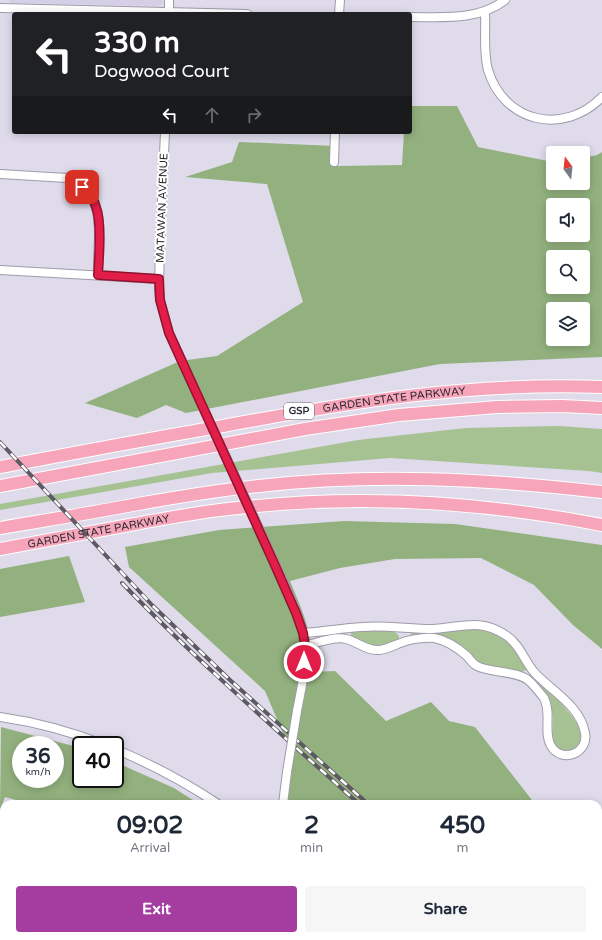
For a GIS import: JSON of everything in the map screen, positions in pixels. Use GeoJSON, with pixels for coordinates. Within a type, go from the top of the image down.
{"type":"FeatureCollection","features":[{"type":"Feature","properties":{"kind":"highway","name":"GARDEN STATE PARKWAY"},"geometry":{"type":"LineString","coordinates":[[0,467],[314,408],[377,399],[432,392],[486,388],[549,386],[602,387]]}},
{"type":"Feature","properties":{"kind":"highway","name":"GARDEN STATE PARKWAY"},"geometry":{"type":"LineString","coordinates":[[0,486],[306,430],[400,415],[505,407],[562,406],[602,408]]}},
{"type":"Feature","properties":{"kind":"highway","name":"GARDEN STATE PARKWAY"},"geometry":{"type":"LineString","coordinates":[[0,528],[230,489],[320,481],[398,478],[461,480],[602,492]]}},
{"type":"Feature","properties":{"kind":"highway","name":"GARDEN STATE PARKWAY"},"geometry":{"type":"LineString","coordinates":[[0,549],[207,511],[268,505],[331,502],[394,501],[487,507],[541,514],[602,525]]}},
{"type":"Feature","properties":{"kind":"street"},"geometry":{"type":"LineString","coordinates":[[169,0],[169,12]]}},
{"type":"Feature","properties":{"kind":"street"},"geometry":{"type":"LineString","coordinates":[[339,12],[340,0]]}},
{"type":"Feature","properties":{"kind":"street"},"geometry":{"type":"LineString","coordinates":[[412,17],[469,16],[485,12],[498,6],[505,0]]}},
{"type":"Feature","properties":{"kind":"street"},"geometry":{"type":"LineString","coordinates":[[0,8],[80,12]]}},
{"type":"Feature","properties":{"kind":"street"},"geometry":{"type":"LineString","coordinates":[[485,12],[488,69],[498,90],[511,106],[520,112],[538,119],[560,120],[578,115],[602,97]]}},
{"type":"Feature","properties":{"kind":"street","name":"MATAWAN AVENUE"},"geometry":{"type":"LineString","coordinates":[[165,134],[159,279],[160,300],[163,316],[169,333],[274,563],[303,633],[305,646],[304,677],[297,711],[284,800]]}},
{"type":"Feature","properties":{"kind":"street"},"geometry":{"type":"LineString","coordinates":[[334,162],[335,134]]}},
{"type":"Feature","properties":{"kind":"street"},"geometry":{"type":"LineString","coordinates":[[0,174],[67,178],[75,181],[91,195],[99,218],[98,275]]}},
{"type":"Feature","properties":{"kind":"street"},"geometry":{"type":"LineString","coordinates":[[0,270],[159,279]]}},
{"type":"Feature","properties":{"kind":"street"},"geometry":{"type":"LineString","coordinates":[[303,633],[364,626],[434,629],[466,624],[481,625],[491,628],[514,641],[534,671],[578,715],[585,734],[585,740],[580,750],[573,754],[568,755],[556,752],[552,748],[548,738],[548,718],[544,698],[527,679],[509,673],[479,667],[454,646],[435,638],[406,641],[386,649],[376,650],[369,649],[345,638],[326,640],[305,646]]}},
{"type":"Feature","properties":{"kind":"street"},"geometry":{"type":"LineString","coordinates":[[344,628],[345,638]]}},
{"type":"Feature","properties":{"kind":"street"},"geometry":{"type":"LineString","coordinates":[[404,628],[406,641]]}},
{"type":"Feature","properties":{"kind":"street"},"geometry":{"type":"LineString","coordinates":[[527,679],[534,671]]}},
{"type":"Feature","properties":{"kind":"street"},"geometry":{"type":"LineString","coordinates":[[0,717],[39,724],[79,736]]}},
{"type":"Feature","properties":{"kind":"street"},"geometry":{"type":"LineString","coordinates":[[124,753],[175,778],[211,800]]}},
{"type":"Feature","properties":{"kind":"shaded area"},"geometry":{"type":"Polygon","coordinates":[[[9,0],[163,0],[163,2],[160,6],[10,3],[9,0]]]}},
{"type":"Feature","properties":{"kind":"green space"},"geometry":{"type":"Polygon","coordinates":[[[412,106],[457,106],[478,147],[546,161],[546,190],[590,190],[590,156],[602,152],[602,357],[440,364],[186,413],[166,405],[137,418],[85,403],[180,361],[217,356],[303,302],[267,184],[185,177],[232,162],[239,142],[336,146],[337,166],[402,165],[404,134],[412,134],[412,106]]]}},
{"type":"Feature","properties":{"kind":"green space"},"geometry":{"type":"Polygon","coordinates":[[[559,426],[602,429],[602,473],[390,458],[212,473],[0,510],[0,504],[358,440],[466,428],[559,426]]]}},
{"type":"Feature","properties":{"kind":"green space"},"geometry":{"type":"Polygon","coordinates":[[[344,521],[455,524],[602,545],[602,649],[573,625],[534,585],[481,558],[395,559],[340,568],[290,581],[310,636],[312,659],[311,672],[335,671],[386,721],[431,702],[449,721],[475,727],[532,800],[282,800],[288,745],[265,691],[129,567],[125,547],[219,530],[344,521]]]}},
{"type":"Feature","properties":{"kind":"green space"},"geometry":{"type":"Polygon","coordinates":[[[69,556],[85,602],[0,617],[0,569],[69,556]]]}},
{"type":"Feature","properties":{"kind":"green space"},"geometry":{"type":"Polygon","coordinates":[[[457,629],[487,630],[502,637],[518,654],[527,670],[521,672],[482,665],[457,643],[410,636],[412,632],[457,629]]]}},
{"type":"Feature","properties":{"kind":"green space"},"geometry":{"type":"Polygon","coordinates":[[[354,631],[394,631],[399,636],[399,640],[394,643],[374,648],[351,636],[351,633],[354,631]]]}},
{"type":"Feature","properties":{"kind":"green space"},"geometry":{"type":"Polygon","coordinates":[[[538,684],[564,706],[580,729],[582,741],[571,752],[557,750],[552,739],[553,716],[538,684]]]}},
{"type":"Feature","properties":{"kind":"green space"},"geometry":{"type":"Polygon","coordinates":[[[1,727],[35,736],[12,736],[12,788],[64,788],[64,744],[72,746],[72,788],[124,788],[124,766],[174,788],[193,800],[16,800],[5,797],[4,800],[0,800],[1,727]]]}},
{"type":"Feature","properties":{"kind":"railway"},"geometry":{"type":"LineString","coordinates":[[0,442],[152,605],[230,680],[364,800]]}},
{"type":"Feature","properties":{"kind":"railway"},"geometry":{"type":"LineString","coordinates":[[122,583],[209,668],[355,800]]}},
{"type":"Feature","properties":{"kind":"route"},"geometry":{"type":"LineString","coordinates":[[82,187],[91,195],[99,218],[98,275],[159,279],[160,300],[163,316],[169,333],[296,613],[303,633],[305,646],[304,662]]}}]}
